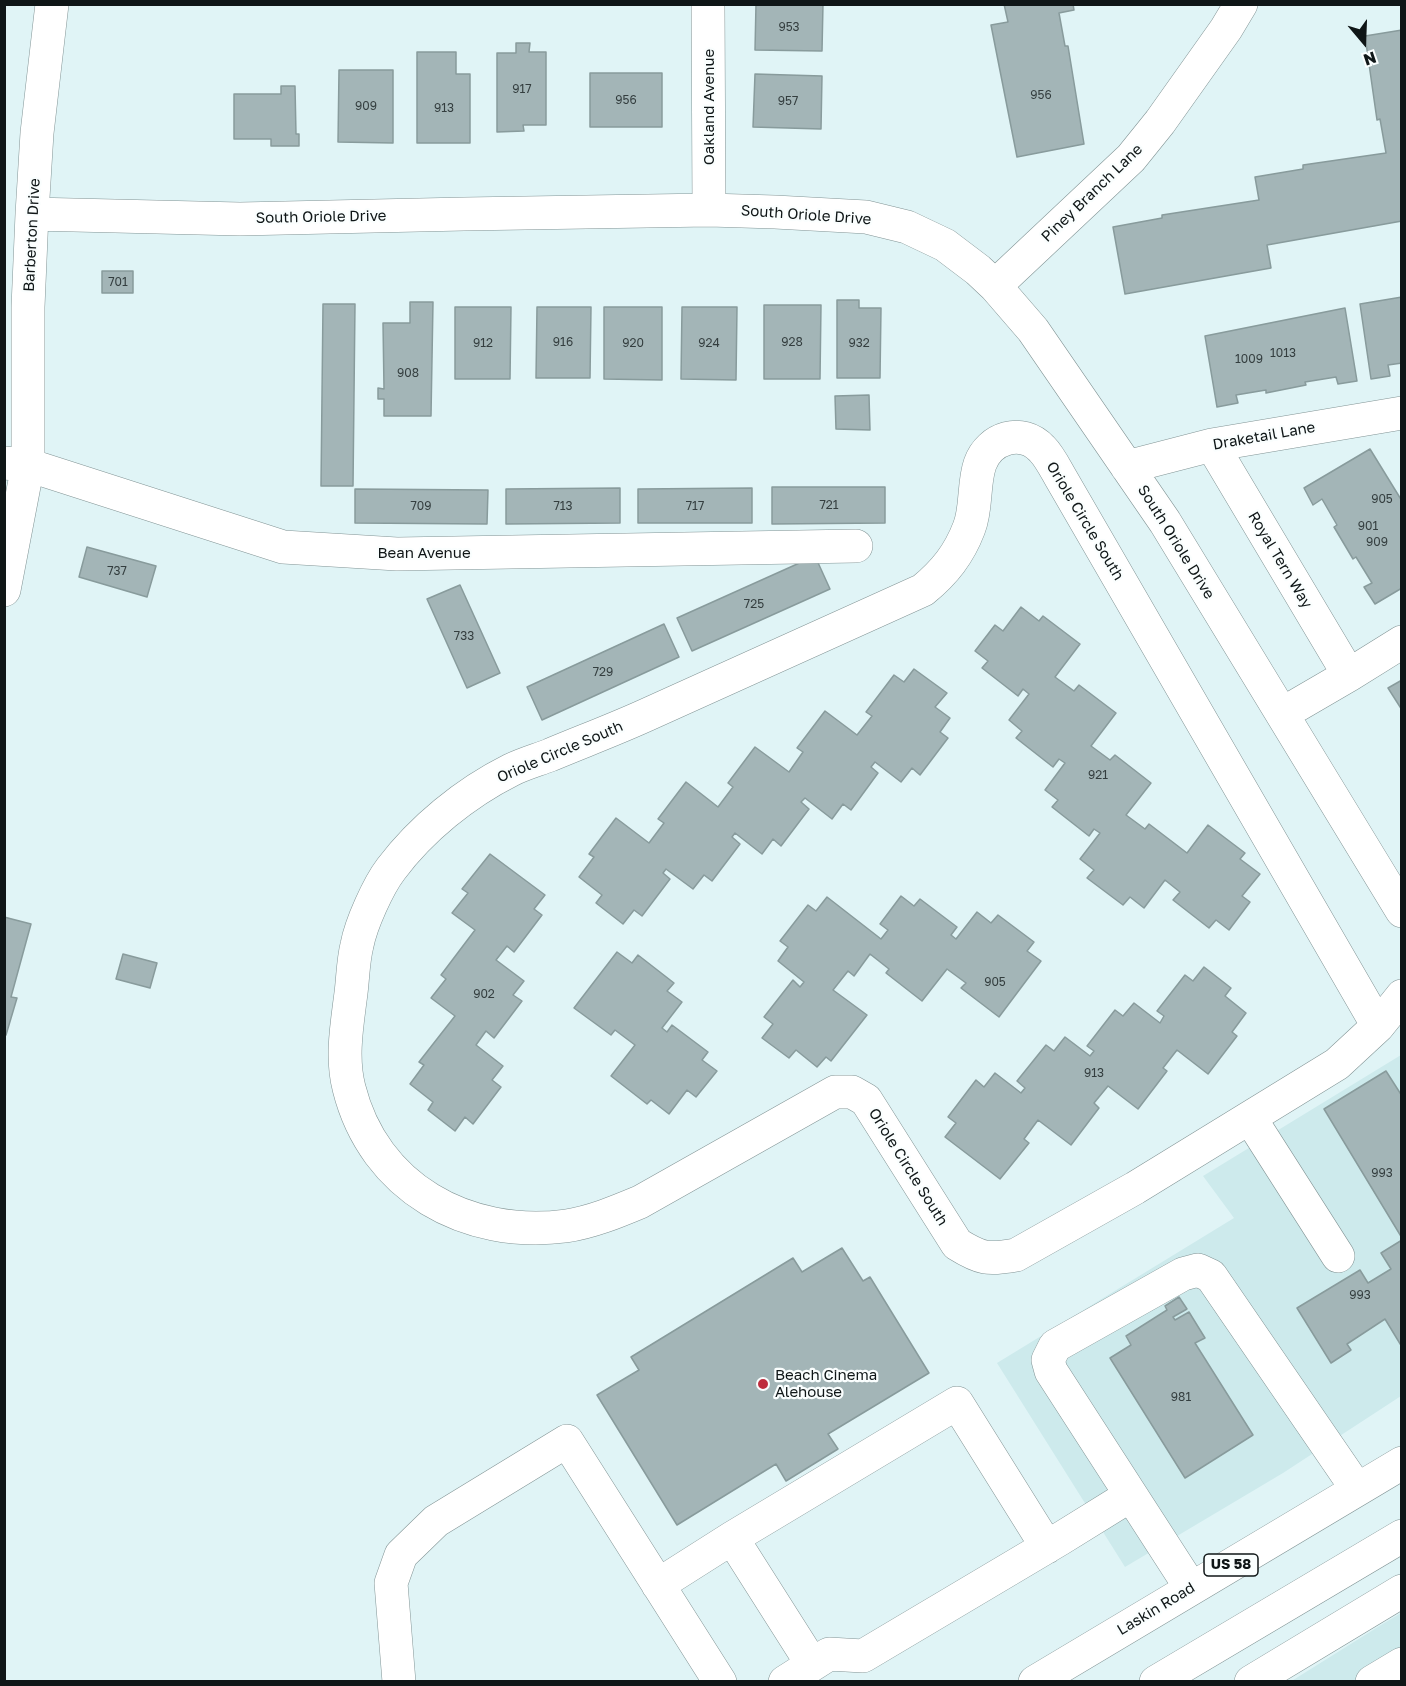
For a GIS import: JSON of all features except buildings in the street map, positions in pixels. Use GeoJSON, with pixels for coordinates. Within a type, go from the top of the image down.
{"type":"FeatureCollection","features":[{"type":"Feature","properties":{"kind":"street","name":"Barberton Drive"},"geometry":{"type":"LineString","coordinates":[[4,590],[28,307],[37,133],[52,4]]}},
{"type":"Feature","properties":{"kind":"street","name":"Oakland Avenue"},"geometry":{"type":"LineString","coordinates":[[708,4],[709,210]]}},
{"type":"Feature","properties":{"kind":"street","name":"Piney Branch Lane"},"geometry":{"type":"LineString","coordinates":[[995,286],[1131,158],[1160,123],[1241,4]]}},
{"type":"Feature","properties":{"kind":"street","name":"South Oriole Drive"},"geometry":{"type":"LineString","coordinates":[[32,214],[240,219],[709,210],[775,212],[866,217],[907,227],[945,245],[995,286],[1033,330],[1165,522],[1401,911]]}},
{"type":"Feature","properties":{"kind":"street","name":"Draketail Lane"},"geometry":{"type":"LineString","coordinates":[[1127,467],[1212,445],[1401,413]]}},
{"type":"Feature","properties":{"kind":"street","name":"Oriole Circle South"},"geometry":{"type":"LineString","coordinates":[[1378,1026],[1062,480],[1042,449],[1031,440],[1014,437],[998,441],[987,450],[980,465],[970,525],[962,544],[938,578],[923,590],[636,720],[511,770],[466,797],[425,831],[390,870],[375,896],[357,944],[344,1049],[348,1087],[361,1123],[381,1156],[401,1180],[426,1198],[463,1216],[495,1224],[535,1228],[567,1226],[608,1215],[640,1202],[835,1092],[852,1092],[866,1100],[957,1244],[975,1255],[995,1259],[1016,1255],[1135,1188],[1337,1064],[1378,1026],[1401,996]]}},
{"type":"Feature","properties":{"kind":"street","name":"Royal Tern Way"},"geometry":{"type":"LineString","coordinates":[[1212,445],[1349,675]]}},
{"type":"Feature","properties":{"kind":"street","name":"Bean Avenue"},"geometry":{"type":"LineString","coordinates":[[16,464],[283,547],[397,554],[856,546]]}},
{"type":"Feature","properties":{"kind":"street"},"geometry":{"type":"LineString","coordinates":[[1282,714],[1401,642]]}},
{"type":"Feature","properties":{"kind":"street"},"geometry":{"type":"LineString","coordinates":[[1250,1118],[1338,1256]]}},
{"type":"Feature","properties":{"kind":"street"},"geometry":{"type":"LineString","coordinates":[[1191,1588],[1051,1371],[1048,1360],[1056,1346],[1183,1274],[1198,1270],[1211,1276],[1357,1489]]}},
{"type":"Feature","properties":{"kind":"street"},"geometry":{"type":"LineString","coordinates":[[658,1585],[957,1403],[1047,1546]]}},
{"type":"Feature","properties":{"kind":"street"},"geometry":{"type":"LineString","coordinates":[[399,1682],[391,1583],[401,1555],[436,1521],[567,1442],[720,1682]]}},
{"type":"Feature","properties":{"kind":"street","name":"Laskin Road"},"geometry":{"type":"LineString","coordinates":[[1035,1682],[1401,1463]]}},
{"type":"Feature","properties":{"kind":"street"},"geometry":{"type":"LineString","coordinates":[[785,1682],[820,1669],[830,1654],[863,1656],[1131,1495]]}},
{"type":"Feature","properties":{"kind":"street"},"geometry":{"type":"LineString","coordinates":[[1156,1682],[1401,1536]]}},
{"type":"Feature","properties":{"kind":"street"},"geometry":{"type":"LineString","coordinates":[[732,1538],[820,1669]]}},
{"type":"Feature","properties":{"kind":"street"},"geometry":{"type":"LineString","coordinates":[[1251,1682],[1401,1591]]}},
{"type":"Feature","properties":{"kind":"street"},"geometry":{"type":"LineString","coordinates":[[1372,1682],[1401,1664]]}},
{"type":"Feature","properties":{"kind":"shaded area"},"geometry":{"type":"Polygon","coordinates":[[[1401,1055],[1401,1396],[1283,1473],[1125,1567],[997,1363],[1234,1218],[1203,1176],[1401,1055]]]}},
{"type":"Feature","properties":{"kind":"shaded area"},"geometry":{"type":"Polygon","coordinates":[[[1401,1613],[1401,1681],[1290,1682],[1381,1625],[1401,1613]]]}},
{"type":"Feature","properties":{"kind":"place","name":"Beach Cinema Alehouse"},"geometry":{"type":"Point","coordinates":[763,1384]}}]}
